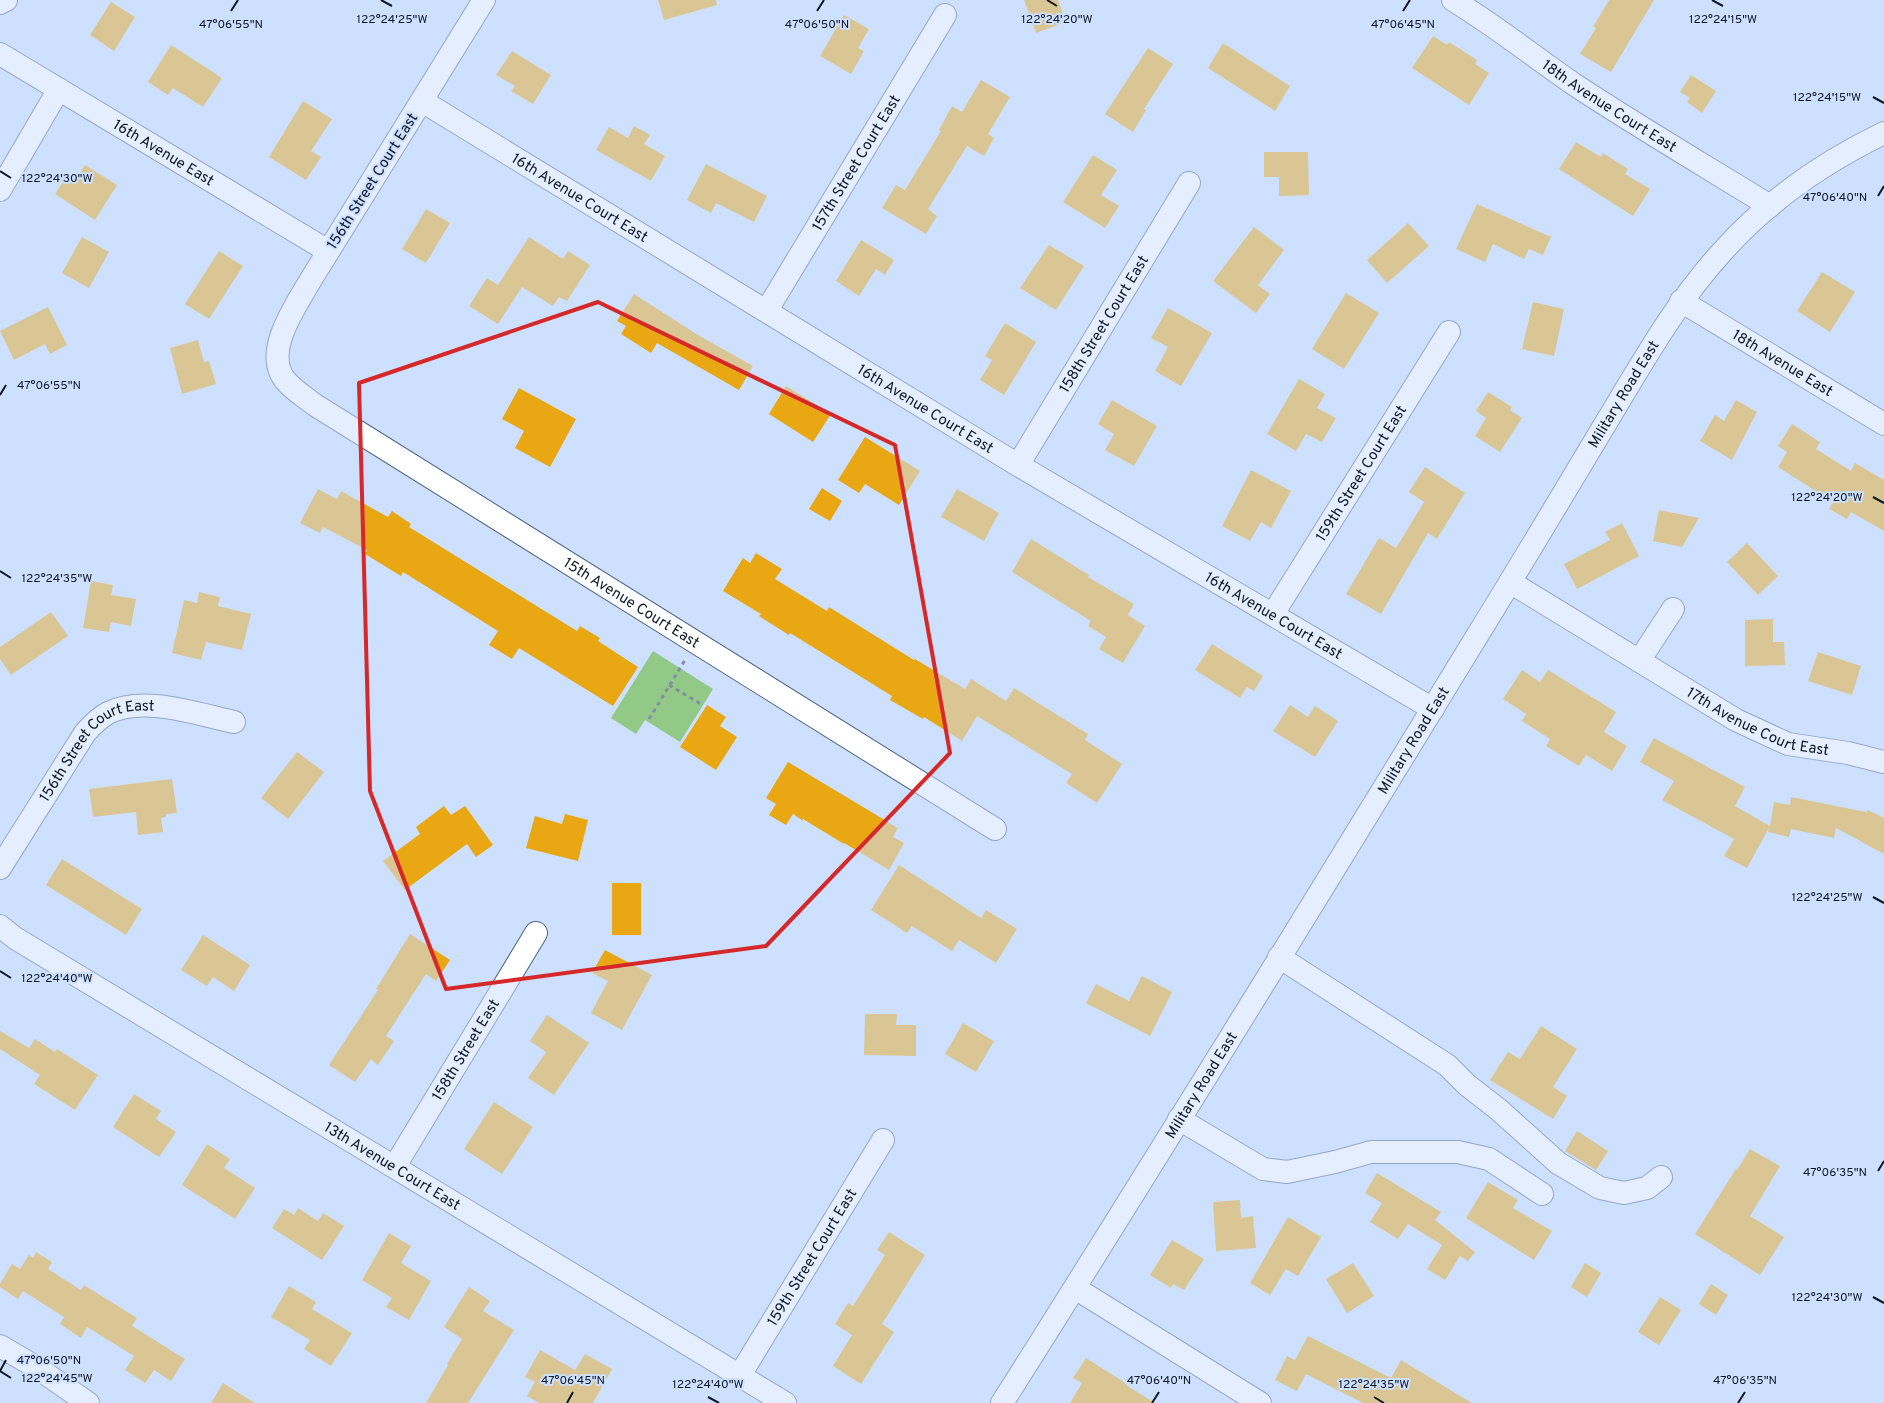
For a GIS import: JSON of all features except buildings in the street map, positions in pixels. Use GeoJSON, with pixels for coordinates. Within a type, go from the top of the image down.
{"type":"FeatureCollection","features":[{"type":"Feature","properties":{"kind":"street"},"geometry":{"type":"LineString","coordinates":[[0,3],[6,0]]}},
{"type":"Feature","properties":{"kind":"street","name":"156th Street Court East"},"geometry":{"type":"LineString","coordinates":[[278,368],[276,357],[290,315],[484,0]]}},
{"type":"Feature","properties":{"kind":"street","name":"18th Avenue Court East"},"geometry":{"type":"LineString","coordinates":[[1453,0],[1484,18],[1598,100],[1770,206]]}},
{"type":"Feature","properties":{"kind":"street","name":"157th Street Court East"},"geometry":{"type":"LineString","coordinates":[[767,310],[944,15]]}},
{"type":"Feature","properties":{"kind":"street","name":"16th Avenue East"},"geometry":{"type":"LineString","coordinates":[[0,54],[328,251]]}},
{"type":"Feature","properties":{"kind":"street"},"geometry":{"type":"LineString","coordinates":[[0,190],[59,89]]}},
{"type":"Feature","properties":{"kind":"street","name":"16th Avenue Court East"},"geometry":{"type":"LineString","coordinates":[[422,101],[1018,465],[1433,709]]}},
{"type":"Feature","properties":{"kind":"street","name":"Military Road East"},"geometry":{"type":"LineString","coordinates":[[1002,1403],[1433,709],[1681,300],[1722,251],[1770,206],[1818,169],[1884,133]]}},
{"type":"Feature","properties":{"kind":"street","name":"158th Street Court East"},"geometry":{"type":"LineString","coordinates":[[1018,465],[1190,183]]}},
{"type":"Feature","properties":{"kind":"street","name":"18th Avenue East"},"geometry":{"type":"LineString","coordinates":[[1681,300],[1884,424]]}},
{"type":"Feature","properties":{"kind":"street","name":"159th Street Court East"},"geometry":{"type":"LineString","coordinates":[[1273,614],[1449,332]]}},
{"type":"Feature","properties":{"kind":"street","name":"15th Avenue Court East"},"geometry":{"type":"LineString","coordinates":[[278,368],[285,380],[315,405],[995,829]]}},
{"type":"Feature","properties":{"kind":"street","name":"17th Avenue Court East"},"geometry":{"type":"LineString","coordinates":[[1510,582],[1736,720],[1788,744],[1848,753],[1884,762]]}},
{"type":"Feature","properties":{"kind":"street"},"geometry":{"type":"LineString","coordinates":[[1640,661],[1673,609]]}},
{"type":"Feature","properties":{"kind":"street","name":"156th Street Court East"},"geometry":{"type":"LineString","coordinates":[[0,868],[85,733],[94,723],[109,713],[123,708],[165,706],[234,722]]}},
{"type":"Feature","properties":{"kind":"street","name":"13th Avenue Court East"},"geometry":{"type":"LineString","coordinates":[[0,926],[15,938],[785,1403]]}},
{"type":"Feature","properties":{"kind":"street","name":"158th Street East"},"geometry":{"type":"LineString","coordinates":[[395,1166],[536,933]]}},
{"type":"Feature","properties":{"kind":"street"},"geometry":{"type":"LineString","coordinates":[[1280,957],[1447,1065],[1467,1085],[1498,1109],[1558,1163],[1600,1188],[1624,1193],[1647,1188],[1661,1177]]}},
{"type":"Feature","properties":{"kind":"street"},"geometry":{"type":"LineString","coordinates":[[1179,1119],[1263,1169],[1287,1172],[1371,1152],[1458,1152],[1489,1159],[1542,1194]]}},
{"type":"Feature","properties":{"kind":"street","name":"159th Street Court East"},"geometry":{"type":"LineString","coordinates":[[740,1375],[883,1140]]}},
{"type":"Feature","properties":{"kind":"street"},"geometry":{"type":"LineString","coordinates":[[1075,1288],[1260,1403]]}},
{"type":"Feature","properties":{"kind":"street"},"geometry":{"type":"LineString","coordinates":[[0,1346],[36,1367],[88,1403]]}},
{"type":"Feature","properties":{"kind":"path"},"geometry":{"type":"LineString","coordinates":[[648,719],[696,642]]}},
{"type":"Feature","properties":{"kind":"path"},"geometry":{"type":"LineString","coordinates":[[669,685],[701,704]]}},
{"type":"Feature","properties":{"kind":"highlighted area"},"geometry":{"type":"Polygon","coordinates":[[[598,302],[895,445],[950,753],[766,946],[446,989],[370,791],[359,383],[598,302]]]}},
{"type":"Feature","properties":{"kind":"green space"},"geometry":{"type":"Polygon","coordinates":[[[653,651],[713,689],[680,742],[645,720],[636,734],[611,718],[653,651]]]}}]}
